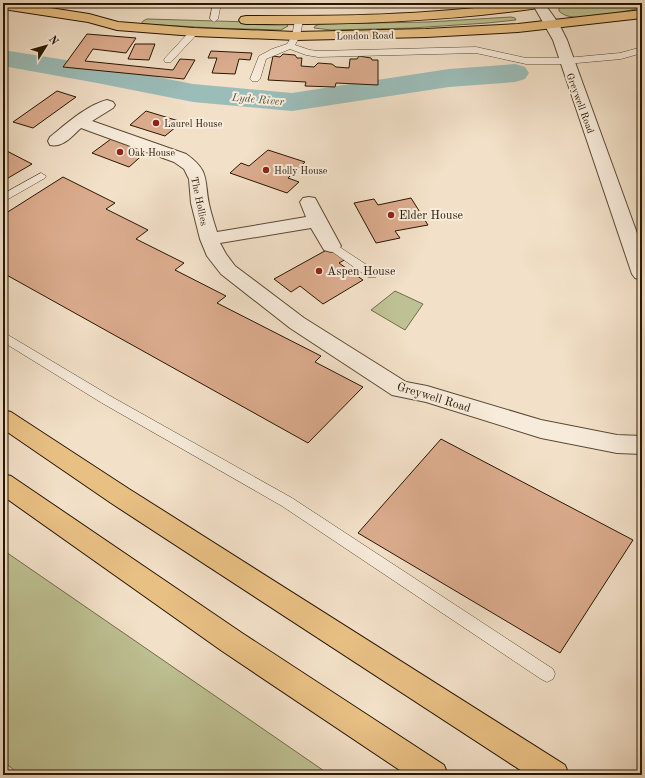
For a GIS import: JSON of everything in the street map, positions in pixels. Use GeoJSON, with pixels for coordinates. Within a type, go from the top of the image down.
{"type":"FeatureCollection","features":[{"type":"Feature","properties":{"kind":"main road","name":"London Road"},"geometry":{"type":"LineString","coordinates":[[89,18],[104,16],[365,20],[496,11],[542,4]]}},
{"type":"Feature","properties":{"kind":"main road","name":"London Road"},"geometry":{"type":"LineString","coordinates":[[3,5],[44,7],[117,26],[293,41],[518,28],[642,14]]}},
{"type":"Feature","properties":{"kind":"main road"},"geometry":{"type":"LineString","coordinates":[[3,418],[133,505],[554,775]]}},
{"type":"Feature","properties":{"kind":"main road"},"geometry":{"type":"LineString","coordinates":[[3,483],[232,642],[433,775]]}},
{"type":"Feature","properties":{"kind":"street","name":"Greywell Road"},"geometry":{"type":"LineString","coordinates":[[542,4],[560,40],[566,61],[642,272]]}},
{"type":"Feature","properties":{"kind":"street"},"geometry":{"type":"LineString","coordinates":[[56,141],[79,122],[107,105]]}},
{"type":"Feature","properties":{"kind":"street","name":"The Hollies"},"geometry":{"type":"LineString","coordinates":[[79,122],[180,158],[191,166],[198,179],[200,202],[213,247],[317,221]]}},
{"type":"Feature","properties":{"kind":"street"},"geometry":{"type":"LineString","coordinates":[[309,202],[317,221],[331,246]]}},
{"type":"Feature","properties":{"kind":"street","name":"Greywell Road"},"geometry":{"type":"LineString","coordinates":[[213,247],[228,270],[297,323],[400,389],[427,394],[542,429],[617,444],[642,445]]}},
{"type":"Feature","properties":{"kind":"lane"},"geometry":{"type":"LineString","coordinates":[[217,3],[224,19]]}},
{"type":"Feature","properties":{"kind":"lane"},"geometry":{"type":"LineString","coordinates":[[256,79],[262,58],[293,41],[299,20]]}},
{"type":"Feature","properties":{"kind":"lane"},"geometry":{"type":"LineString","coordinates":[[168,60],[194,32]]}},
{"type":"Feature","properties":{"kind":"lane"},"geometry":{"type":"LineString","coordinates":[[293,41],[309,53],[476,50],[526,61],[566,61],[621,56],[642,50]]}},
{"type":"Feature","properties":{"kind":"lane"},"geometry":{"type":"LineString","coordinates":[[3,199],[41,176]]}},
{"type":"Feature","properties":{"kind":"lane"},"geometry":{"type":"LineString","coordinates":[[331,246],[372,274]]}},
{"type":"Feature","properties":{"kind":"lane"},"geometry":{"type":"LineString","coordinates":[[3,336],[107,400],[287,502],[547,674]]}},
{"type":"Feature","properties":{"kind":"green space"},"geometry":{"type":"Polygon","coordinates":[[[568,3],[642,3],[642,8],[598,16],[575,17],[565,15],[559,11],[559,7],[568,3]]]}},
{"type":"Feature","properties":{"kind":"green space"},"geometry":{"type":"Polygon","coordinates":[[[515,18],[516,20],[412,28],[331,30],[314,28],[320,24],[428,22],[515,18]]]}},
{"type":"Feature","properties":{"kind":"green space"},"geometry":{"type":"Polygon","coordinates":[[[147,19],[285,23],[288,26],[281,30],[141,24],[147,19]]]}},
{"type":"Feature","properties":{"kind":"green space"},"geometry":{"type":"Polygon","coordinates":[[[395,291],[423,304],[405,330],[371,310],[395,291]]]}},
{"type":"Feature","properties":{"kind":"green space"},"geometry":{"type":"Polygon","coordinates":[[[3,550],[330,775],[20,775],[3,761],[3,550]]]}},
{"type":"Feature","properties":{"kind":"building"},"geometry":{"type":"Polygon","coordinates":[[[87,34],[136,38],[126,53],[93,49],[85,61],[173,70],[180,59],[195,60],[184,79],[63,67],[87,34]]]}},
{"type":"Feature","properties":{"kind":"building"},"geometry":{"type":"Polygon","coordinates":[[[135,44],[155,44],[149,60],[128,59],[135,44]]]}},
{"type":"Feature","properties":{"kind":"building"},"geometry":{"type":"Polygon","coordinates":[[[211,51],[252,53],[250,60],[239,59],[235,74],[212,73],[217,58],[208,58],[211,51]]]}},
{"type":"Feature","properties":{"kind":"building"},"geometry":{"type":"Polygon","coordinates":[[[283,54],[295,55],[297,58],[302,58],[301,66],[314,67],[318,63],[332,64],[336,67],[349,68],[350,59],[357,59],[359,56],[371,58],[372,60],[378,60],[378,85],[336,83],[335,87],[305,86],[306,82],[268,80],[273,56],[280,57],[283,54]]]}},
{"type":"Feature","properties":{"kind":"building"},"geometry":{"type":"Polygon","coordinates":[[[57,91],[76,97],[33,128],[13,122],[57,91]]]}},
{"type":"Feature","properties":{"kind":"building","name":"Laurel House"},"geometry":{"type":"Polygon","coordinates":[[[146,111],[182,122],[165,136],[130,125],[146,111]]]}},
{"type":"Feature","properties":{"kind":"building","name":"Oak House"},"geometry":{"type":"Polygon","coordinates":[[[111,139],[147,151],[129,167],[92,153],[111,139]]]}},
{"type":"Feature","properties":{"kind":"building"},"geometry":{"type":"Polygon","coordinates":[[[3,149],[32,164],[3,181],[3,149]]]}},
{"type":"Feature","properties":{"kind":"building","name":"Holly House"},"geometry":{"type":"Polygon","coordinates":[[[268,150],[305,162],[288,178],[299,182],[287,193],[230,173],[241,163],[249,166],[268,150]]]}},
{"type":"Feature","properties":{"kind":"building"},"geometry":{"type":"Polygon","coordinates":[[[63,177],[115,203],[106,209],[148,230],[136,239],[184,263],[175,270],[226,296],[217,303],[321,356],[315,362],[363,387],[308,443],[3,273],[3,215],[63,177]]]}},
{"type":"Feature","properties":{"kind":"building","name":"Elder House"},"geometry":{"type":"Polygon","coordinates":[[[411,198],[428,225],[395,231],[400,238],[376,243],[354,203],[374,199],[378,205],[411,198]]]}},
{"type":"Feature","properties":{"kind":"building","name":"Aspen House"},"geometry":{"type":"Polygon","coordinates":[[[332,247],[348,258],[339,263],[363,280],[323,304],[300,286],[291,292],[274,279],[332,247]]]}},
{"type":"Feature","properties":{"kind":"building"},"geometry":{"type":"Polygon","coordinates":[[[441,439],[633,540],[560,653],[358,533],[441,439]]]}},
{"type":"Feature","properties":{"kind":"waterway","name":"Lyde River"},"geometry":{"type":"LineString","coordinates":[[3,58],[97,74],[193,93],[292,102],[449,78],[515,73]]}},
{"type":"Feature","properties":{"kind":"place","name":"Laurel House"},"geometry":{"type":"Point","coordinates":[156,123]}},
{"type":"Feature","properties":{"kind":"place","name":"Oak House"},"geometry":{"type":"Point","coordinates":[120,152]}},
{"type":"Feature","properties":{"kind":"place","name":"Holly House"},"geometry":{"type":"Point","coordinates":[266,170]}},
{"type":"Feature","properties":{"kind":"place","name":"Elder House"},"geometry":{"type":"Point","coordinates":[391,215]}},
{"type":"Feature","properties":{"kind":"place","name":"Aspen House"},"geometry":{"type":"Point","coordinates":[319,271]}}]}
